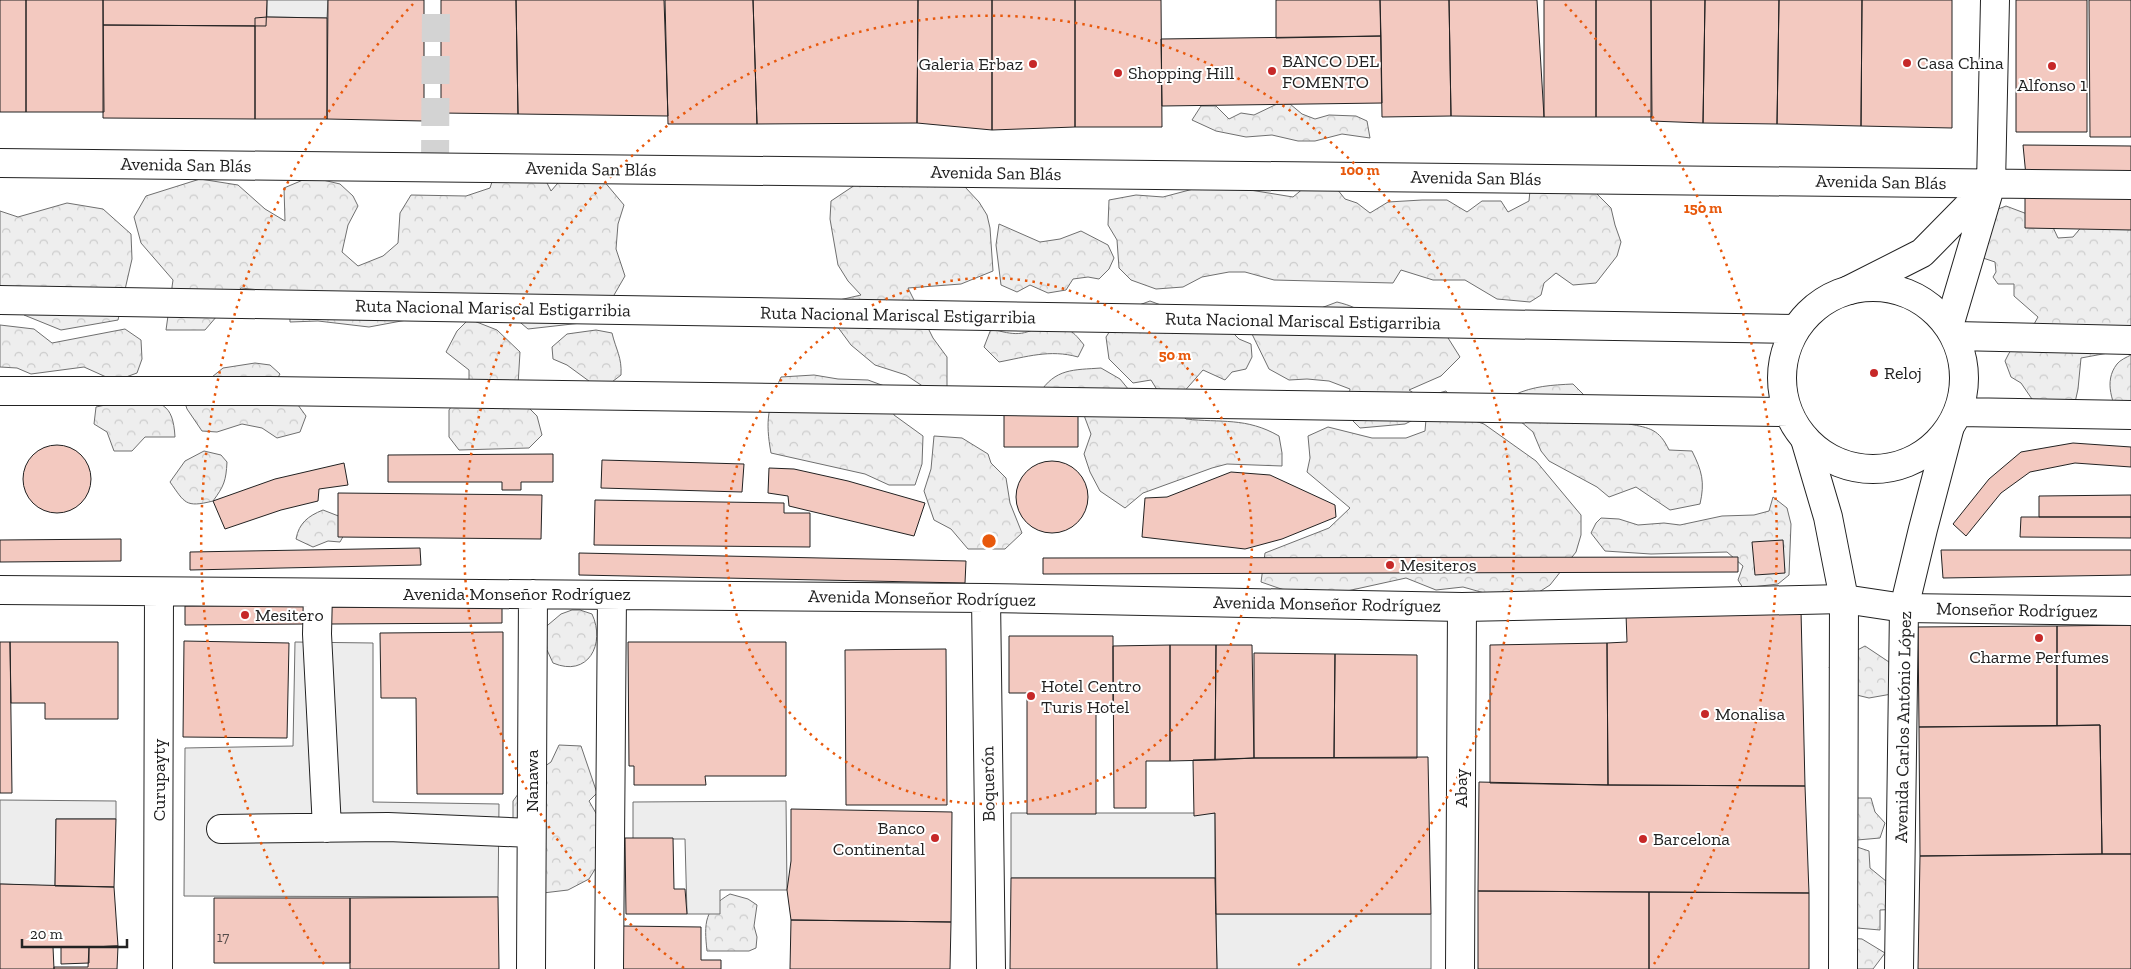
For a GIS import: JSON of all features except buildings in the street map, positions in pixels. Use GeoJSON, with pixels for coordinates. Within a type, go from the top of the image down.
{"type":"FeatureCollection","features":[{"type":"Feature","properties":{"kind":"main road"},"geometry":{"type":"LineString","coordinates":[[1952,331],[1991,184],[1995,0]]}},
{"type":"Feature","properties":{"kind":"main road","name":"Avenida San Blás"},"geometry":{"type":"LineString","coordinates":[[0,164],[2131,185]]}},
{"type":"Feature","properties":{"kind":"main road"},"geometry":{"type":"LineString","coordinates":[[1991,184],[1922,254],[1849,290],[1828,298],[1810,312],[1795,329],[1786,348],[1782,369],[1783,391],[1788,412],[1795,426],[1805,439],[1823,455],[1844,465],[1876,469],[1891,468],[1914,460],[1934,447],[1954,421],[2131,415]]}},
{"type":"Feature","properties":{"kind":"main road"},"geometry":{"type":"LineString","coordinates":[[1849,290],[1887,287],[1905,292],[1922,300],[1937,312],[1952,331],[2131,340]]}},
{"type":"Feature","properties":{"kind":"main road","name":"Ruta Nacional Mariscal Estigarribia"},"geometry":{"type":"LineString","coordinates":[[0,300],[1795,329]]}},
{"type":"Feature","properties":{"kind":"main road","name":"Avenida Carlos António López"},"geometry":{"type":"LineString","coordinates":[[1899,969],[1904,608],[1922,529],[1954,421],[1964,394],[1965,374],[1962,354],[1952,331]]}},
{"type":"Feature","properties":{"kind":"main road"},"geometry":{"type":"LineString","coordinates":[[0,391],[270,391],[1788,412]]}},
{"type":"Feature","properties":{"kind":"main road"},"geometry":{"type":"LineString","coordinates":[[1805,439],[1828,517],[1844,599],[1843,969]]}},
{"type":"Feature","properties":{"kind":"main road","name":"Avenida Monseñor Rodríguez"},"geometry":{"type":"LineString","coordinates":[[0,590],[986,598],[1462,607],[1844,599]]}},
{"type":"Feature","properties":{"kind":"main road","name":"Curupayty"},"geometry":{"type":"LineString","coordinates":[[158,969],[159,592]]}},
{"type":"Feature","properties":{"kind":"main road"},"geometry":{"type":"LineString","coordinates":[[318,593],[317,634],[327,828]]}},
{"type":"Feature","properties":{"kind":"main road","name":"Nanawa"},"geometry":{"type":"LineString","coordinates":[[530,969],[533,594]]}},
{"type":"Feature","properties":{"kind":"main road"},"geometry":{"type":"LineString","coordinates":[[609,969],[612,595]]}},
{"type":"Feature","properties":{"kind":"main road","name":"Boquerón"},"geometry":{"type":"LineString","coordinates":[[986,598],[991,969]]}},
{"type":"Feature","properties":{"kind":"main road","name":"Monseñor Rodríguez"},"geometry":{"type":"LineString","coordinates":[[1844,599],[1904,608],[2131,612]]}},
{"type":"Feature","properties":{"kind":"main road","name":"Abay"},"geometry":{"type":"LineString","coordinates":[[1460,969],[1462,607]]}},
{"type":"Feature","properties":{"kind":"main road"},"geometry":{"type":"LineString","coordinates":[[221,829],[388,827],[531,833]]}},
{"type":"Feature","properties":{"kind":"green space"},"geometry":{"type":"Polygon","coordinates":[[[1277,104],[1290,104],[1302,114],[1315,119],[1329,115],[1356,116],[1367,121],[1370,138],[1342,134],[1315,141],[1298,141],[1272,135],[1246,137],[1216,131],[1192,120],[1201,106],[1216,106],[1229,119],[1241,113],[1254,115],[1277,104]]]}},
{"type":"Feature","properties":{"kind":"green space"},"geometry":{"type":"Polygon","coordinates":[[[582,155],[624,205],[618,224],[616,249],[625,276],[599,321],[528,329],[490,297],[412,319],[369,327],[318,321],[290,322],[289,293],[241,288],[205,330],[166,330],[173,280],[141,243],[134,217],[146,196],[200,179],[238,185],[265,209],[285,221],[284,188],[310,177],[340,184],[353,196],[358,206],[348,225],[342,252],[358,266],[383,256],[398,243],[400,213],[411,195],[466,196],[490,188],[500,157],[534,157],[551,191],[582,155]]]}},
{"type":"Feature","properties":{"kind":"green space"},"geometry":{"type":"Polygon","coordinates":[[[878,164],[965,187],[979,202],[987,215],[990,228],[993,271],[961,284],[908,288],[933,338],[947,357],[947,387],[924,387],[906,375],[875,365],[851,345],[834,322],[835,301],[861,295],[848,281],[838,265],[830,219],[831,201],[852,187],[878,164]]]}},
{"type":"Feature","properties":{"kind":"green space"},"geometry":{"type":"Polygon","coordinates":[[[1333,184],[1345,199],[1357,203],[1370,213],[1388,202],[1422,200],[1447,200],[1467,212],[1482,201],[1501,201],[1508,212],[1529,201],[1530,190],[1595,192],[1611,208],[1621,242],[1617,256],[1596,283],[1573,285],[1556,273],[1544,283],[1541,295],[1530,302],[1497,299],[1465,280],[1433,280],[1401,270],[1393,283],[1274,280],[1245,272],[1229,272],[1202,277],[1183,287],[1156,289],[1131,280],[1119,268],[1117,240],[1108,225],[1109,200],[1136,195],[1163,197],[1197,188],[1250,190],[1293,197],[1305,187],[1333,184]]]}},
{"type":"Feature","properties":{"kind":"green space"},"geometry":{"type":"Polygon","coordinates":[[[67,203],[103,209],[131,234],[132,259],[118,320],[61,330],[24,315],[5,287],[0,291],[0,211],[18,217],[67,203]]]}},
{"type":"Feature","properties":{"kind":"green space"},"geometry":{"type":"Polygon","coordinates":[[[2006,206],[2051,223],[2058,238],[2073,237],[2089,218],[2131,206],[2131,331],[2119,351],[2081,358],[2074,407],[2034,402],[2021,383],[2011,377],[2005,361],[2038,317],[2014,296],[2014,284],[1998,284],[1993,277],[1996,272],[1995,262],[1983,258],[1973,219],[2006,206]]]}},
{"type":"Feature","properties":{"kind":"green space"},"geometry":{"type":"Polygon","coordinates":[[[999,224],[1040,242],[1060,239],[1081,231],[1108,245],[1114,258],[1109,269],[1099,279],[1088,277],[1073,279],[1066,290],[1048,293],[1030,285],[1017,292],[1001,285],[996,245],[999,224]]]}},
{"type":"Feature","properties":{"kind":"green space"},"geometry":{"type":"Polygon","coordinates":[[[1150,301],[1231,331],[1239,339],[1251,344],[1252,357],[1246,369],[1232,372],[1225,380],[1203,370],[1182,394],[1159,393],[1151,380],[1133,383],[1109,359],[1106,337],[1123,311],[1150,301]]]}},
{"type":"Feature","properties":{"kind":"green space"},"geometry":{"type":"Polygon","coordinates":[[[1337,302],[1353,307],[1362,313],[1376,337],[1386,309],[1419,309],[1433,314],[1460,357],[1441,376],[1409,390],[1421,398],[1419,417],[1405,424],[1360,428],[1346,414],[1350,389],[1329,381],[1289,380],[1269,369],[1252,334],[1337,302]]]}},
{"type":"Feature","properties":{"kind":"green space"},"geometry":{"type":"Polygon","coordinates":[[[469,319],[497,330],[520,352],[518,385],[528,407],[537,416],[542,435],[529,448],[459,450],[449,437],[449,410],[469,381],[469,370],[446,352],[457,331],[469,319]]]}},
{"type":"Feature","properties":{"kind":"green space"},"geometry":{"type":"Polygon","coordinates":[[[1045,323],[1063,327],[1075,335],[1084,345],[1078,357],[1048,354],[999,362],[984,347],[991,329],[1019,334],[1031,331],[1045,323]]]}},
{"type":"Feature","properties":{"kind":"green space"},"geometry":{"type":"Polygon","coordinates":[[[0,325],[34,329],[52,343],[125,329],[141,340],[142,359],[137,373],[115,381],[84,367],[31,374],[17,368],[0,367],[0,325]]]}},
{"type":"Feature","properties":{"kind":"green space"},"geometry":{"type":"Polygon","coordinates":[[[596,330],[612,333],[620,358],[621,375],[608,385],[593,384],[567,365],[553,359],[552,347],[567,334],[596,330]]]}},
{"type":"Feature","properties":{"kind":"green space"},"geometry":{"type":"Polygon","coordinates":[[[2131,355],[2131,424],[2121,421],[2113,400],[2110,385],[2113,371],[2117,364],[2131,355]]]}},
{"type":"Feature","properties":{"kind":"green space"},"geometry":{"type":"Polygon","coordinates":[[[255,363],[270,365],[280,374],[270,391],[298,405],[306,416],[300,432],[277,438],[262,428],[242,424],[217,432],[202,431],[187,409],[184,400],[223,368],[255,363]]]}},
{"type":"Feature","properties":{"kind":"green space"},"geometry":{"type":"Polygon","coordinates":[[[1101,368],[1120,379],[1129,390],[1176,410],[1186,419],[1244,423],[1279,436],[1282,466],[1227,464],[1212,468],[1143,493],[1125,508],[1100,491],[1090,472],[1084,454],[1091,434],[1082,410],[1039,394],[1052,379],[1066,372],[1101,368]]]}},
{"type":"Feature","properties":{"kind":"green space"},"geometry":{"type":"Polygon","coordinates":[[[814,375],[838,379],[868,380],[887,387],[894,415],[923,436],[922,464],[915,485],[889,485],[865,474],[771,453],[768,431],[769,414],[781,377],[814,375]]]}},
{"type":"Feature","properties":{"kind":"green space"},"geometry":{"type":"Polygon","coordinates":[[[1573,384],[1590,401],[1628,418],[1629,424],[1653,431],[1661,438],[1669,450],[1692,451],[1702,477],[1700,504],[1670,510],[1636,487],[1609,497],[1597,487],[1549,461],[1541,451],[1533,432],[1513,415],[1514,395],[1535,388],[1573,384]]]}},
{"type":"Feature","properties":{"kind":"green space"},"geometry":{"type":"Polygon","coordinates":[[[1446,391],[1466,418],[1484,424],[1536,461],[1581,515],[1581,535],[1576,552],[1550,585],[1539,592],[1495,596],[1463,587],[1436,590],[1406,578],[1347,591],[1287,591],[1261,582],[1265,553],[1329,528],[1350,508],[1307,472],[1310,458],[1308,436],[1328,427],[1372,438],[1406,438],[1425,431],[1428,396],[1446,391]]]}},
{"type":"Feature","properties":{"kind":"green space"},"geometry":{"type":"Polygon","coordinates":[[[129,400],[150,401],[164,406],[172,417],[175,437],[145,437],[132,451],[114,451],[107,432],[94,424],[96,407],[129,400]]]}},
{"type":"Feature","properties":{"kind":"green space"},"geometry":{"type":"Polygon","coordinates":[[[934,436],[962,438],[988,454],[991,463],[1006,478],[1010,503],[1022,533],[1005,549],[968,549],[951,529],[934,520],[924,491],[931,469],[934,436]]]}},
{"type":"Feature","properties":{"kind":"green space"},"geometry":{"type":"Polygon","coordinates":[[[204,451],[221,455],[227,462],[225,479],[213,501],[191,504],[179,495],[170,482],[185,461],[204,451]]]}},
{"type":"Feature","properties":{"kind":"green space"},"geometry":{"type":"Polygon","coordinates":[[[1773,497],[1787,508],[1791,524],[1789,575],[1778,584],[1743,588],[1738,580],[1743,566],[1727,552],[1651,554],[1605,551],[1591,533],[1601,518],[1619,519],[1638,525],[1664,523],[1680,525],[1722,516],[1754,515],[1769,511],[1773,497]]]}},
{"type":"Feature","properties":{"kind":"green space"},"geometry":{"type":"Polygon","coordinates":[[[323,510],[341,517],[345,533],[340,542],[328,541],[313,547],[296,539],[302,524],[323,510]]]}},
{"type":"Feature","properties":{"kind":"green space"},"geometry":{"type":"Polygon","coordinates":[[[572,610],[580,610],[592,614],[597,636],[591,655],[584,662],[576,666],[565,666],[553,663],[547,650],[539,647],[542,630],[561,614],[572,610]]]}},
{"type":"Feature","properties":{"kind":"green space"},"geometry":{"type":"Polygon","coordinates":[[[1865,646],[1889,662],[1890,673],[1903,692],[1869,698],[1840,691],[1829,667],[1865,646]]]}},
{"type":"Feature","properties":{"kind":"green space"},"geometry":{"type":"Polygon","coordinates":[[[559,745],[581,746],[597,793],[589,801],[601,822],[597,866],[589,879],[568,890],[543,893],[513,834],[513,801],[532,775],[551,762],[559,745]]]}},
{"type":"Feature","properties":{"kind":"green space"},"geometry":{"type":"Polygon","coordinates":[[[1846,798],[1871,798],[1875,812],[1885,823],[1880,838],[1857,840],[1846,798]]]}},
{"type":"Feature","properties":{"kind":"green space"},"geometry":{"type":"Polygon","coordinates":[[[1857,847],[1869,851],[1870,868],[1892,886],[1900,909],[1880,910],[1880,930],[1857,928],[1857,847]]]}},
{"type":"Feature","properties":{"kind":"green space"},"geometry":{"type":"Polygon","coordinates":[[[730,894],[748,899],[757,905],[754,926],[757,937],[756,948],[749,951],[707,951],[706,925],[708,918],[715,905],[730,894]]]}},
{"type":"Feature","properties":{"kind":"green space"},"geometry":{"type":"Polygon","coordinates":[[[1834,937],[1862,939],[1885,953],[1873,969],[1848,969],[1845,964],[1829,964],[1834,937]]]}},
{"type":"Feature","properties":{"kind":"shaded area"},"geometry":{"type":"Polygon","coordinates":[[[267,0],[328,0],[327,18],[267,17],[267,0]]]}},
{"type":"Feature","properties":{"kind":"shaded area"},"geometry":{"type":"Polygon","coordinates":[[[295,642],[373,643],[373,802],[499,804],[498,897],[184,896],[185,748],[293,746],[295,642]]]}},
{"type":"Feature","properties":{"kind":"shaded area"},"geometry":{"type":"Polygon","coordinates":[[[0,800],[116,801],[116,819],[56,819],[55,886],[0,884],[0,800]]]}},
{"type":"Feature","properties":{"kind":"shaded area"},"geometry":{"type":"Polygon","coordinates":[[[786,801],[787,890],[720,890],[720,914],[687,914],[685,839],[633,839],[633,802],[786,801]]]}},
{"type":"Feature","properties":{"kind":"shaded area"},"geometry":{"type":"Polygon","coordinates":[[[1011,813],[1215,813],[1215,878],[1011,878],[1011,813]]]}},
{"type":"Feature","properties":{"kind":"shaded area"},"geometry":{"type":"Polygon","coordinates":[[[1216,914],[1431,914],[1431,969],[1217,969],[1216,914]]]}},
{"type":"Feature","properties":{"kind":"tunnel"},"geometry":{"type":"LineString","coordinates":[[435,168],[436,0]]}},
{"type":"Feature","properties":{"kind":"place","name":"Casa China"},"geometry":{"type":"Point","coordinates":[1907,63]}},
{"type":"Feature","properties":{"kind":"place","name":"Galeria Erbaz"},"geometry":{"type":"Point","coordinates":[1033,64]}},
{"type":"Feature","properties":{"kind":"place","name":"Alfonso 1"},"geometry":{"type":"Point","coordinates":[2052,66]}},
{"type":"Feature","properties":{"kind":"place","name":"BANCO DEL FOMENTO"},"geometry":{"type":"Point","coordinates":[1272,71]}},
{"type":"Feature","properties":{"kind":"place","name":"Shopping Hill"},"geometry":{"type":"Point","coordinates":[1118,73]}},
{"type":"Feature","properties":{"kind":"place","name":"Reloj"},"geometry":{"type":"Point","coordinates":[1874,373]}},
{"type":"Feature","properties":{"kind":"place","name":"Mesiteros"},"geometry":{"type":"Point","coordinates":[1390,565]}},
{"type":"Feature","properties":{"kind":"place","name":"Mesitero"},"geometry":{"type":"Point","coordinates":[245,615]}},
{"type":"Feature","properties":{"kind":"place","name":"Charme Perfumes"},"geometry":{"type":"Point","coordinates":[2039,638]}},
{"type":"Feature","properties":{"kind":"place","name":"Hotel Centro Turis Hotel"},"geometry":{"type":"Point","coordinates":[1031,696]}},
{"type":"Feature","properties":{"kind":"place","name":"Monalisa"},"geometry":{"type":"Point","coordinates":[1705,714]}},
{"type":"Feature","properties":{"kind":"place","name":"Banco Continental"},"geometry":{"type":"Point","coordinates":[935,838]}},
{"type":"Feature","properties":{"kind":"place","name":"Barcelona"},"geometry":{"type":"Point","coordinates":[1643,839]}}]}
